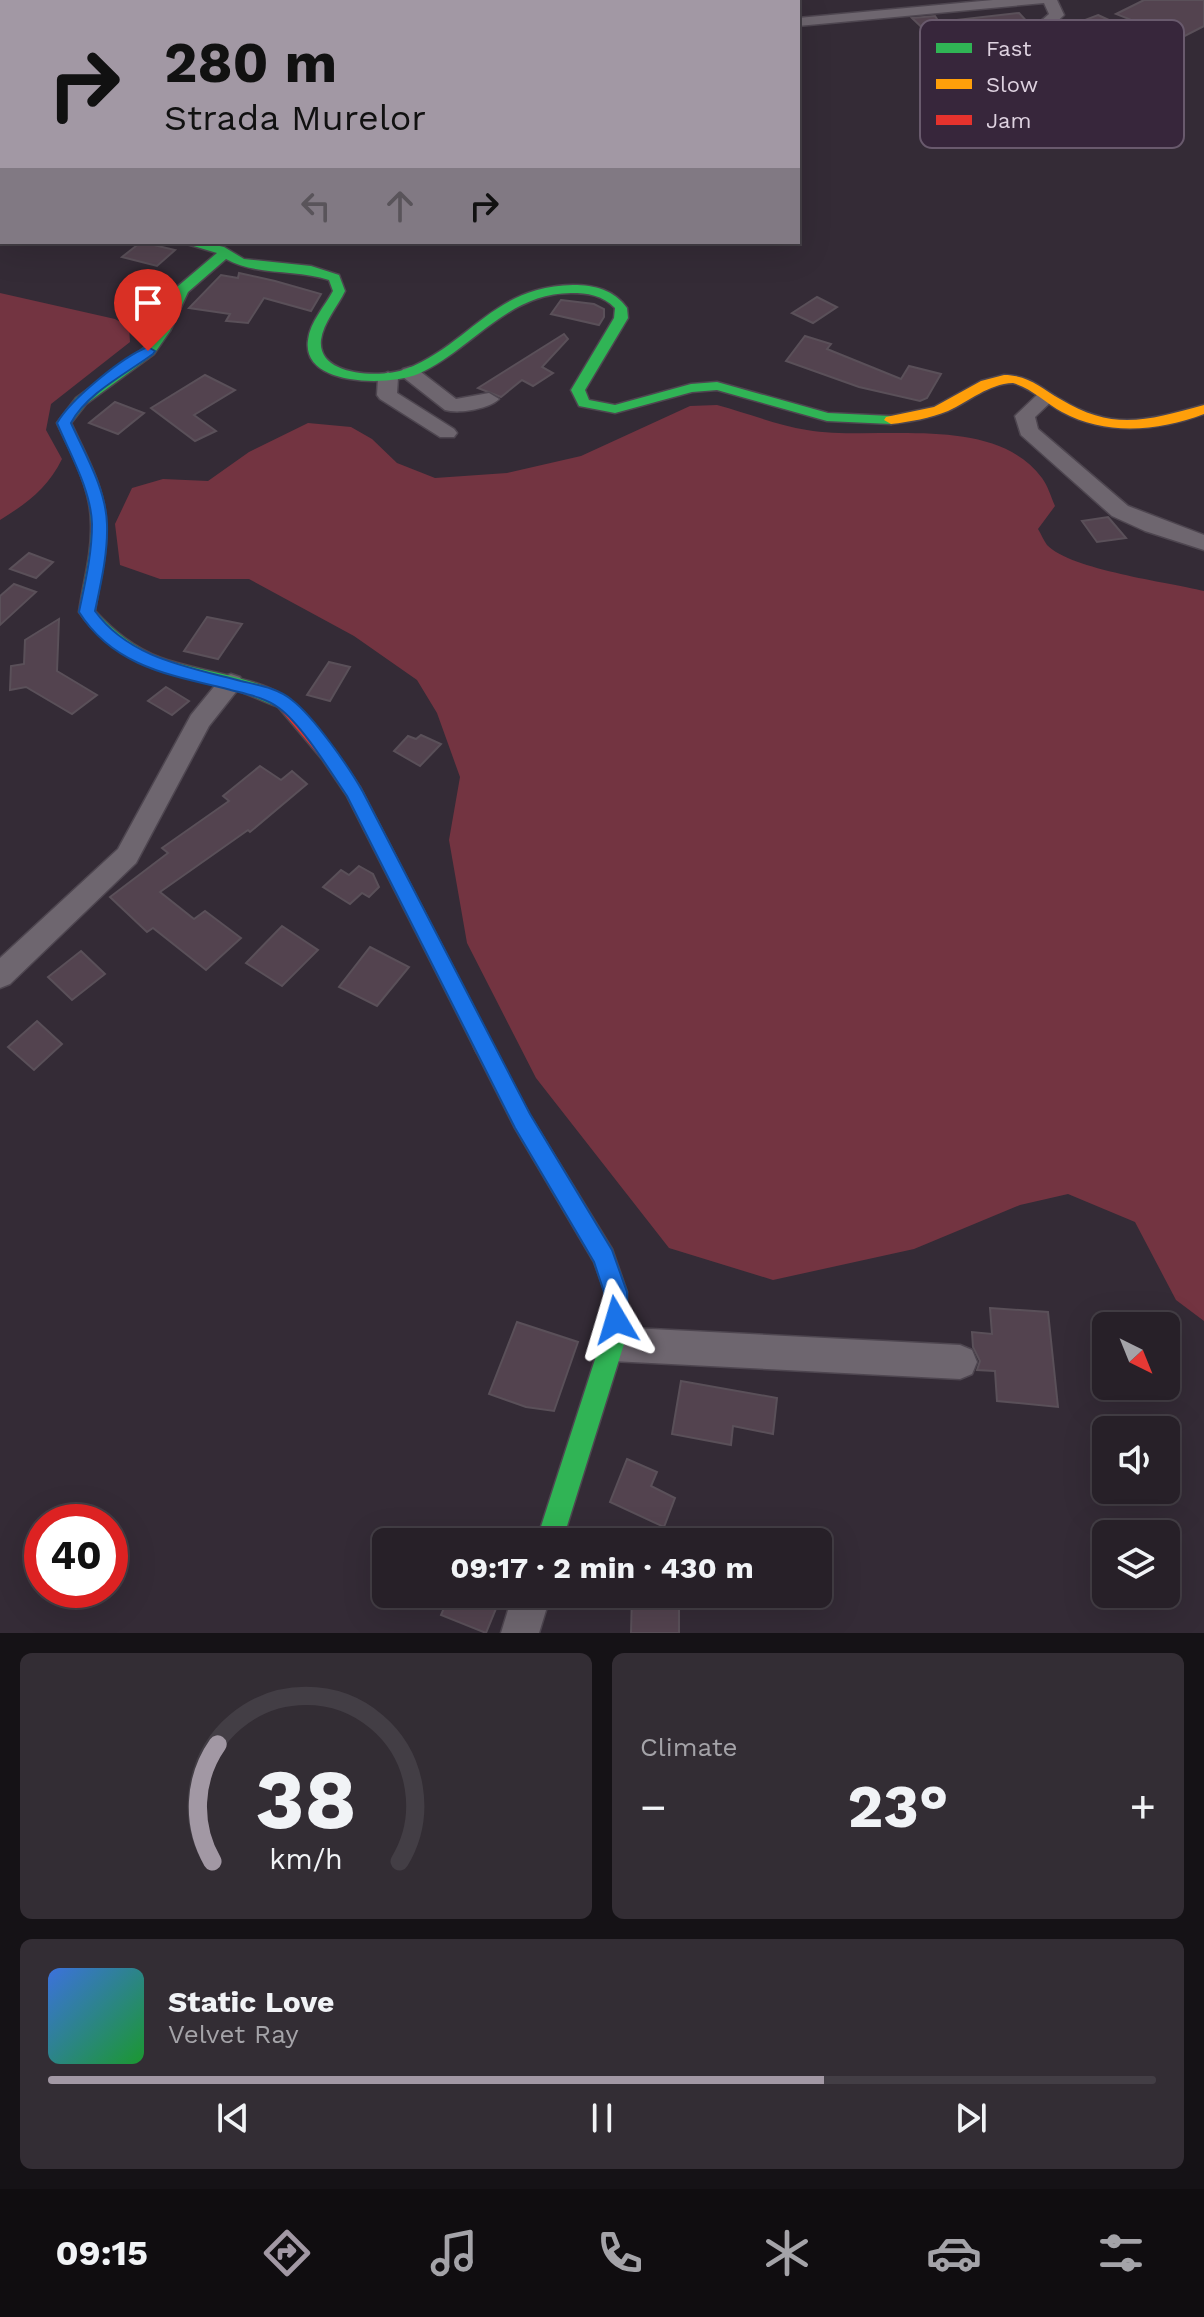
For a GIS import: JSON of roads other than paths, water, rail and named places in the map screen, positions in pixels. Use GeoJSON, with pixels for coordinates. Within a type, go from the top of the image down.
{"type":"FeatureCollection","features":[{"type":"Feature","properties":{"kind":"main road"},"geometry":{"type":"LineString","coordinates":[[198,244],[221,248],[241,262],[311,270],[335,278],[339,291],[314,341],[315,355],[338,372],[369,378],[410,373],[426,365],[520,297],[546,288],[577,287],[610,295],[621,308],[621,318],[578,390],[584,403],[602,410],[639,406],[708,385],[735,389],[814,414],[863,420],[921,415],[943,408],[1001,380],[1021,380],[1080,415],[1120,424],[1169,423],[1204,409]]}},
{"type":"Feature","properties":{"kind":"main road"},"geometry":{"type":"LineString","coordinates":[[221,248],[179,293],[164,331],[148,351],[87,396],[72,409],[64,423],[91,484],[99,522],[96,563],[87,612],[93,624],[117,645],[138,657],[176,671],[264,692],[286,704],[328,754],[354,792],[522,1121],[604,1257],[616,1292],[612,1344],[553,1528]]}},
{"type":"Feature","properties":{"kind":"street"},"geometry":{"type":"LineString","coordinates":[[800,22],[1040,0]]}},
{"type":"Feature","properties":{"kind":"street"},"geometry":{"type":"LineString","coordinates":[[1050,0],[1057,15],[1051,20]]}},
{"type":"Feature","properties":{"kind":"street"},"geometry":{"type":"LineString","coordinates":[[410,373],[452,406],[489,399]]}},
{"type":"Feature","properties":{"kind":"street"},"geometry":{"type":"LineString","coordinates":[[388,378],[387,395],[447,433]]}},
{"type":"Feature","properties":{"kind":"street"},"geometry":{"type":"LineString","coordinates":[[1046,397],[1025,416],[1028,431],[1120,511],[1204,543]]}},
{"type":"Feature","properties":{"kind":"street"},"geometry":{"type":"LineString","coordinates":[[0,976],[127,856],[200,721],[231,683]]}},
{"type":"Feature","properties":{"kind":"street"},"geometry":{"type":"LineString","coordinates":[[612,1344],[960,1362]]}},
{"type":"Feature","properties":{"kind":"street"},"geometry":{"type":"LineString","coordinates":[[520,1633],[528,1608]]}}]}
